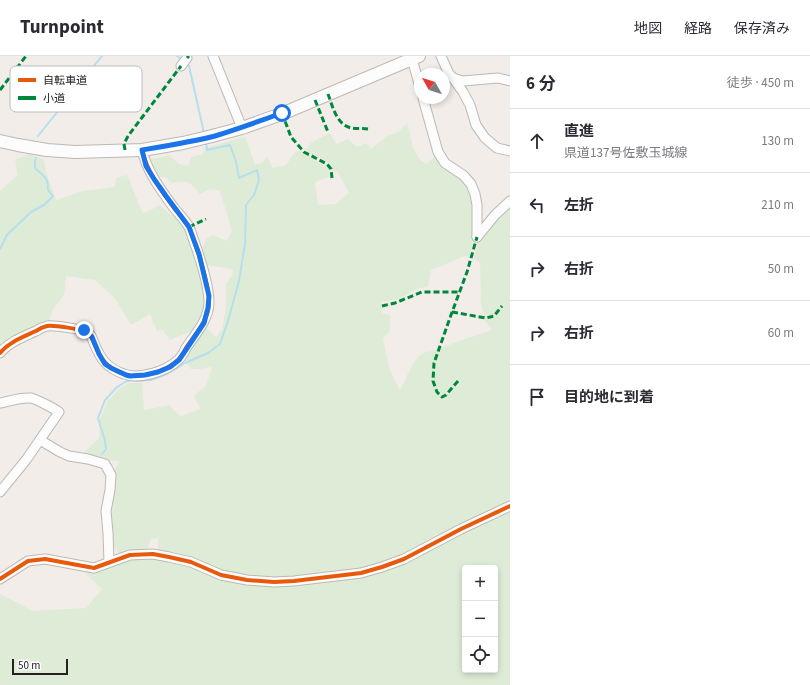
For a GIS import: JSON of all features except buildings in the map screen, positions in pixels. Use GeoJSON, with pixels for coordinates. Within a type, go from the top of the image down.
{"type":"FeatureCollection","features":[{"type":"Feature","properties":{"kind":"main road"},"geometry":{"type":"LineString","coordinates":[[0,141],[18,146],[75,152],[142,150],[183,143],[242,128],[284,113],[416,58]]}},
{"type":"Feature","properties":{"kind":"street"},"geometry":{"type":"LineString","coordinates":[[213,56],[242,128]]}},
{"type":"Feature","properties":{"kind":"street"},"geometry":{"type":"LineString","coordinates":[[441,56],[449,74],[463,92],[470,105],[476,125],[485,138],[498,148],[510,151]]}},
{"type":"Feature","properties":{"kind":"street"},"geometry":{"type":"LineString","coordinates":[[181,66],[187,58]]}},
{"type":"Feature","properties":{"kind":"street"},"geometry":{"type":"LineString","coordinates":[[416,58],[417,68]]}},
{"type":"Feature","properties":{"kind":"street"},"geometry":{"type":"LineString","coordinates":[[453,78],[463,81],[498,78],[510,81]]}},
{"type":"Feature","properties":{"kind":"street"},"geometry":{"type":"LineString","coordinates":[[425,104],[438,152],[445,162],[463,175],[471,184],[475,194],[477,205],[477,237],[495,215],[510,201]]}},
{"type":"Feature","properties":{"kind":"street"},"geometry":{"type":"LineString","coordinates":[[0,353],[4,348],[20,338],[48,326],[78,329],[88,333],[92,337],[105,364],[126,375],[145,375],[158,372],[170,367],[179,360],[204,323],[208,308],[209,296],[199,254],[189,227],[146,166],[142,150]]}},
{"type":"Feature","properties":{"kind":"street"},"geometry":{"type":"LineString","coordinates":[[0,403],[32,398],[59,412],[26,460],[0,492]]}},
{"type":"Feature","properties":{"kind":"street"},"geometry":{"type":"LineString","coordinates":[[40,440],[69,456],[105,464],[111,475],[106,511],[110,562]]}},
{"type":"Feature","properties":{"kind":"street"},"geometry":{"type":"LineString","coordinates":[[0,578],[28,561],[45,559],[94,568],[130,556],[153,554],[191,562],[221,575],[246,580],[274,582],[294,581],[361,573],[404,559],[461,529],[510,506]]}},
{"type":"Feature","properties":{"kind":"green space"},"geometry":{"type":"Polygon","coordinates":[[[407,123],[413,148],[420,160],[427,164],[435,156],[443,166],[468,184],[474,197],[475,237],[469,257],[465,256],[431,270],[428,287],[419,288],[398,299],[381,302],[382,313],[390,315],[390,331],[383,338],[389,368],[400,390],[413,363],[420,355],[492,330],[485,321],[481,302],[480,262],[474,259],[479,238],[510,204],[510,504],[414,551],[363,570],[272,580],[221,572],[158,552],[158,538],[151,539],[147,550],[129,554],[119,553],[115,548],[110,515],[114,472],[120,461],[80,456],[99,438],[100,419],[108,400],[120,388],[128,383],[142,383],[144,410],[170,405],[174,411],[181,416],[200,409],[194,395],[206,386],[212,367],[191,369],[184,360],[205,327],[216,337],[222,330],[226,307],[226,284],[233,274],[232,269],[205,264],[201,250],[207,238],[213,235],[226,241],[232,231],[220,191],[210,189],[200,194],[191,184],[185,182],[172,183],[165,177],[158,177],[150,165],[150,160],[169,155],[179,164],[189,166],[191,157],[202,154],[205,148],[245,137],[255,164],[262,163],[267,157],[273,168],[286,165],[295,152],[301,151],[324,166],[329,170],[329,177],[315,182],[318,205],[336,204],[349,193],[338,172],[334,171],[329,163],[306,150],[311,143],[330,133],[336,144],[348,139],[357,147],[366,143],[371,149],[387,136],[398,132],[407,123]]]}},
{"type":"Feature","properties":{"kind":"green space"},"geometry":{"type":"Polygon","coordinates":[[[30,154],[44,160],[46,171],[56,200],[83,191],[115,187],[116,178],[127,175],[143,214],[160,205],[172,216],[177,216],[186,229],[197,256],[205,297],[205,309],[195,330],[170,340],[162,329],[157,331],[150,314],[131,325],[114,297],[95,280],[66,276],[64,294],[51,314],[50,322],[0,347],[0,191],[18,175],[15,159],[30,154]]]}},
{"type":"Feature","properties":{"kind":"green space"},"geometry":{"type":"Polygon","coordinates":[[[510,509],[510,685],[0,685],[0,594],[33,611],[86,608],[102,589],[87,575],[86,570],[129,559],[150,558],[166,559],[257,584],[360,577],[510,509]]]}},
{"type":"Feature","properties":{"kind":"waterway"},"geometry":{"type":"LineString","coordinates":[[94,66],[102,56]]}},
{"type":"Feature","properties":{"kind":"waterway"},"geometry":{"type":"LineString","coordinates":[[177,56],[182,60]]}},
{"type":"Feature","properties":{"kind":"waterway"},"geometry":{"type":"LineString","coordinates":[[187,64],[189,66],[204,133]]}},
{"type":"Feature","properties":{"kind":"waterway"},"geometry":{"type":"LineString","coordinates":[[38,136],[57,112]]}},
{"type":"Feature","properties":{"kind":"waterway"},"geometry":{"type":"LineString","coordinates":[[102,454],[106,449],[98,418],[105,400],[117,387],[127,381],[151,380],[167,374],[185,363],[208,353],[220,344],[228,321],[239,281],[245,244],[246,205],[254,195],[259,180],[257,170],[239,178],[236,162],[230,145],[207,150],[206,142]]}},
{"type":"Feature","properties":{"kind":"waterway"},"geometry":{"type":"LineString","coordinates":[[0,249],[7,235],[31,212],[44,205],[53,196],[48,189],[46,179],[35,168],[36,158]]}},
{"type":"Feature","properties":{"kind":"marked path"},"geometry":{"type":"LineString","coordinates":[[18,66],[26,56]]}},
{"type":"Feature","properties":{"kind":"marked path"},"geometry":{"type":"LineString","coordinates":[[125,150],[124,144],[128,136],[181,66]]}},
{"type":"Feature","properties":{"kind":"marked path"},"geometry":{"type":"LineString","coordinates":[[0,90],[10,77]]}},
{"type":"Feature","properties":{"kind":"marked path"},"geometry":{"type":"LineString","coordinates":[[328,94],[338,119],[342,123],[351,128],[368,129]]}},
{"type":"Feature","properties":{"kind":"marked path"},"geometry":{"type":"LineString","coordinates":[[315,100],[328,132]]}},
{"type":"Feature","properties":{"kind":"marked path"},"geometry":{"type":"LineString","coordinates":[[282,113],[291,137],[304,152],[327,164],[331,169],[332,178]]}},
{"type":"Feature","properties":{"kind":"marked path"},"geometry":{"type":"LineString","coordinates":[[189,227],[206,219]]}},
{"type":"Feature","properties":{"kind":"marked path"},"geometry":{"type":"LineString","coordinates":[[458,381],[446,395],[442,397],[437,392],[433,381],[434,363],[467,272],[477,237]]}},
{"type":"Feature","properties":{"kind":"marked path"},"geometry":{"type":"LineString","coordinates":[[382,306],[395,303],[422,292],[460,292]]}},
{"type":"Feature","properties":{"kind":"marked path"},"geometry":{"type":"LineString","coordinates":[[452,312],[486,318],[494,316],[502,306]]}},
{"type":"Feature","properties":{"kind":"cycle path"},"geometry":{"type":"LineString","coordinates":[[0,353],[16,340],[43,327],[50,326],[75,329],[88,333],[105,363],[118,372],[130,376],[145,375],[160,371],[173,364],[182,356],[201,327],[206,316],[209,303],[208,288],[189,227],[155,180],[147,166],[142,150]]}},
{"type":"Feature","properties":{"kind":"cycle path"},"geometry":{"type":"LineString","coordinates":[[0,579],[28,561],[45,559],[94,568],[130,555],[153,554],[191,562],[221,575],[247,580],[274,582],[294,581],[361,573],[404,559],[461,529],[510,506]]}},
{"type":"Feature","properties":{"kind":"route"},"geometry":{"type":"LineString","coordinates":[[84,330],[92,337],[105,364],[126,375],[145,375],[158,372],[170,367],[179,360],[204,323],[208,308],[209,296],[199,254],[189,227],[146,166],[142,150],[212,136],[242,128],[282,113]]}}]}
